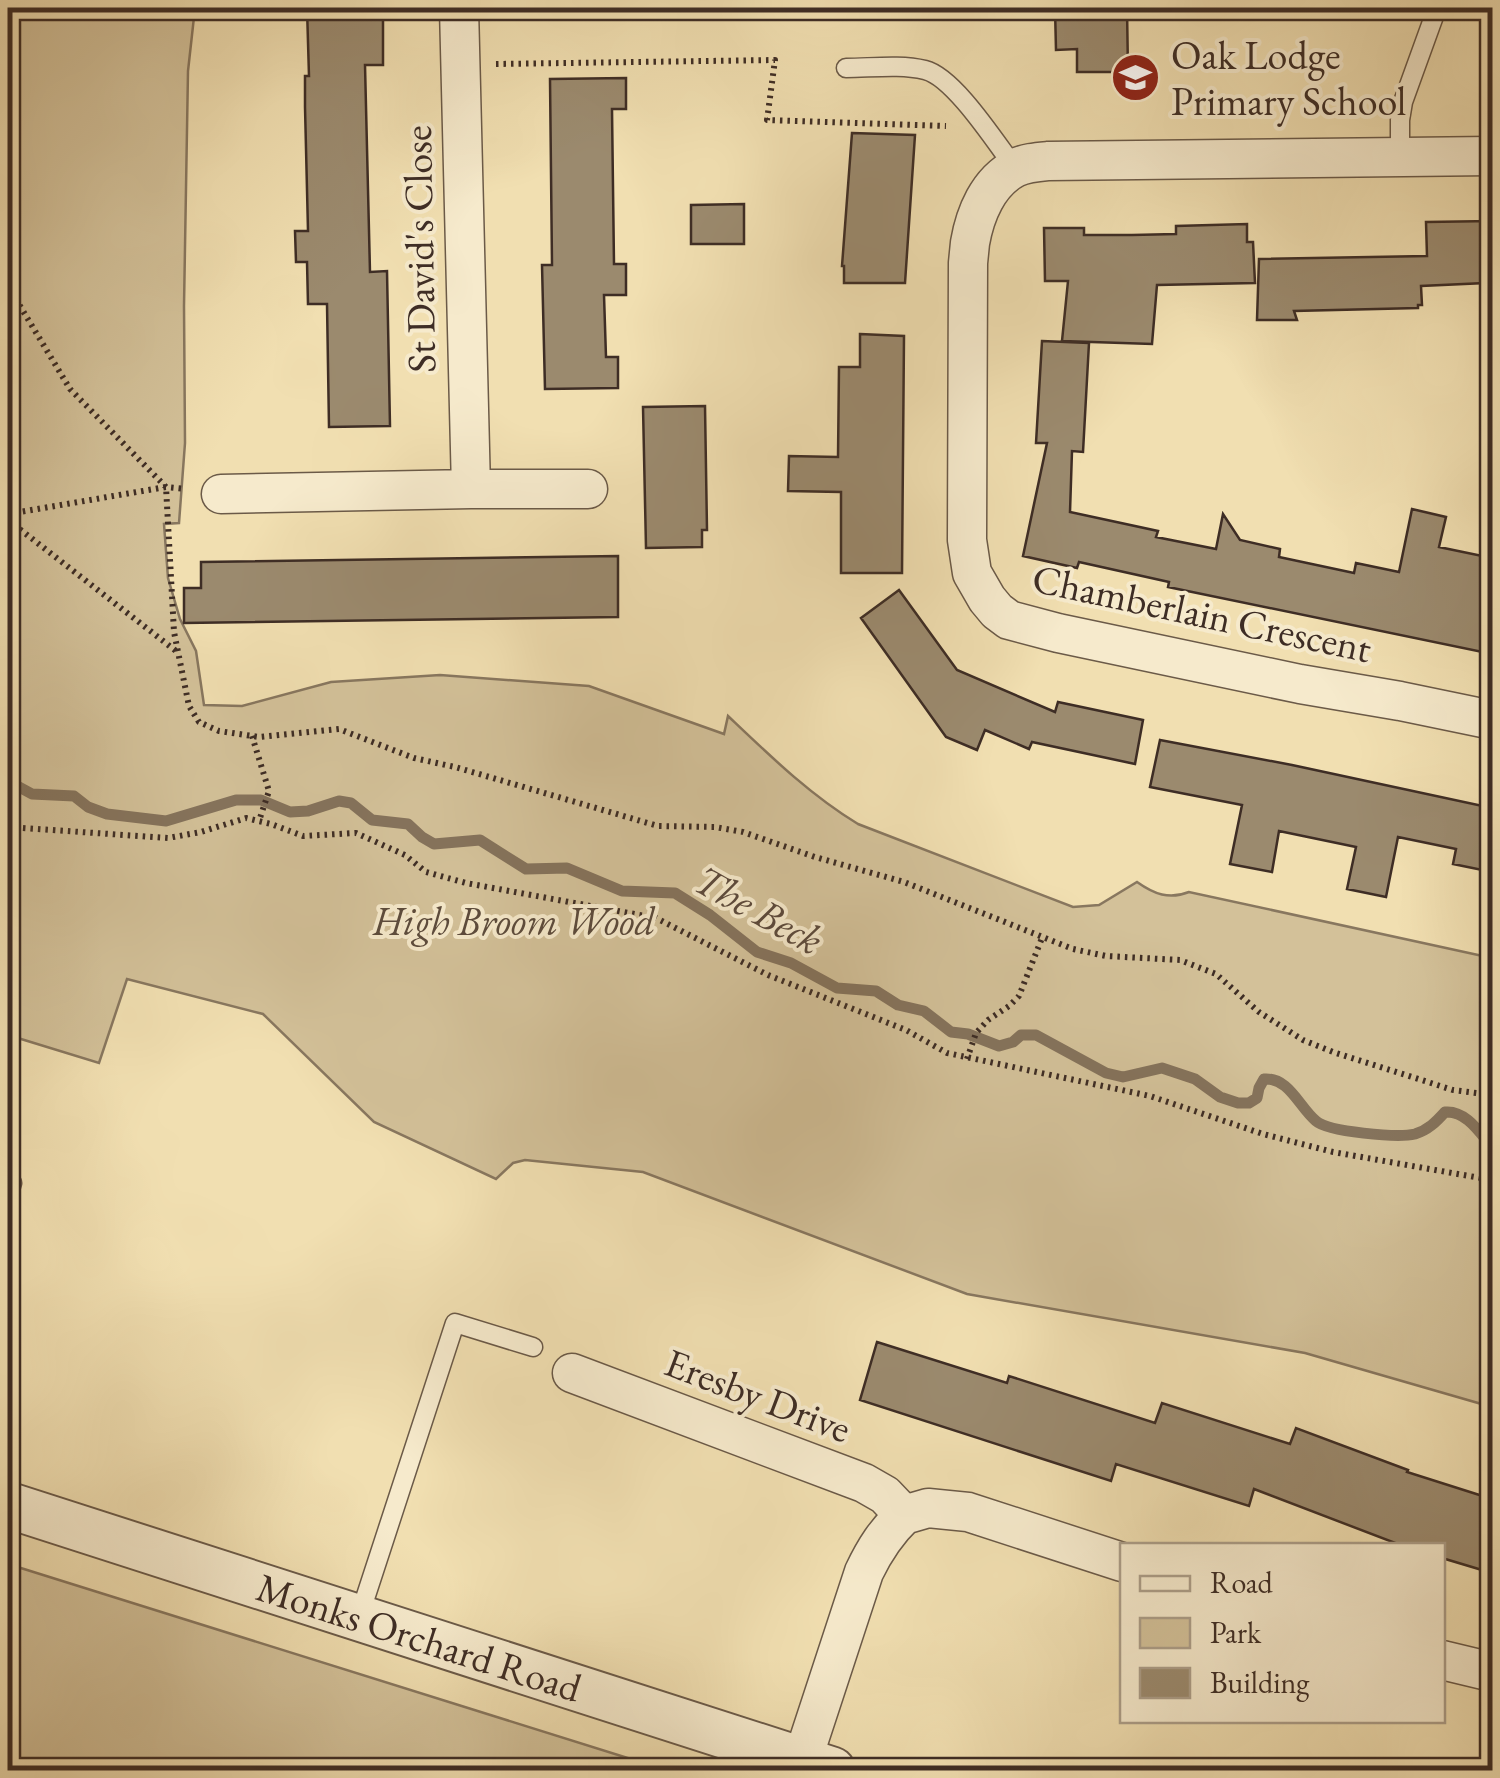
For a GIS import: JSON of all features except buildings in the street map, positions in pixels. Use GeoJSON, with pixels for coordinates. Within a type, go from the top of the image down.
{"type":"FeatureCollection","features":[{"type":"Feature","properties":{"kind":"street","name":"St David's Close"},"geometry":{"type":"LineString","coordinates":[[459,8],[470,489]]}},
{"type":"Feature","properties":{"kind":"street"},"geometry":{"type":"LineString","coordinates":[[1015,168],[1048,161],[1492,156]]}},
{"type":"Feature","properties":{"kind":"street","name":"Chamberlain Crescent"},"geometry":{"type":"LineString","coordinates":[[1015,168],[987,195],[979,210],[968,263],[968,558],[979,587],[997,611],[1025,626],[1492,720]]}},
{"type":"Feature","properties":{"kind":"street"},"geometry":{"type":"LineString","coordinates":[[221,494],[588,489]]}},
{"type":"Feature","properties":{"kind":"street","name":"Eresby Drive"},"geometry":{"type":"LineString","coordinates":[[572,1373],[864,1483],[885,1495],[904,1515]]}},
{"type":"Feature","properties":{"kind":"street","name":"Monks Orchard Road"},"geometry":{"type":"LineString","coordinates":[[8,1505],[817,1766]]}},
{"type":"Feature","properties":{"kind":"street"},"geometry":{"type":"LineString","coordinates":[[817,1766],[864,1572],[882,1539],[904,1515],[928,1508],[968,1512],[1120,1561]]}},
{"type":"Feature","properties":{"kind":"street"},"geometry":{"type":"LineString","coordinates":[[1445,1661],[1492,1672]]}},
{"type":"Feature","properties":{"kind":"lane"},"geometry":{"type":"LineString","coordinates":[[1400,157],[1403,102],[1437,8]]}},
{"type":"Feature","properties":{"kind":"lane"},"geometry":{"type":"LineString","coordinates":[[846,68],[910,68],[934,73],[945,80],[1015,168]]}},
{"type":"Feature","properties":{"kind":"lane"},"geometry":{"type":"LineString","coordinates":[[359,1618],[455,1323],[533,1347]]}},
{"type":"Feature","properties":{"kind":"path"},"geometry":{"type":"LineString","coordinates":[[460,65],[774,60],[767,120],[946,126],[960,134]]}},
{"type":"Feature","properties":{"kind":"path"},"geometry":{"type":"LineString","coordinates":[[8,286],[70,390],[166,487],[174,632],[189,706],[199,722],[218,731],[259,737],[339,730],[414,758],[658,826],[715,827],[743,832],[904,882],[1073,949],[1106,956],[1180,960],[1216,974],[1259,1012],[1303,1040],[1453,1090],[1492,1095]]}},
{"type":"Feature","properties":{"kind":"path"},"geometry":{"type":"LineString","coordinates":[[8,517],[166,487],[221,494]]}},
{"type":"Feature","properties":{"kind":"path"},"geometry":{"type":"LineString","coordinates":[[8,517],[178,652]]}},
{"type":"Feature","properties":{"kind":"path"},"geometry":{"type":"LineString","coordinates":[[252,736],[270,792],[259,821]]}},
{"type":"Feature","properties":{"kind":"path"},"geometry":{"type":"LineString","coordinates":[[8,826],[168,838],[246,818],[303,836],[356,834],[404,855],[426,872],[656,918],[768,975],[906,1030],[947,1053],[1150,1096],[1262,1134],[1333,1152],[1492,1180]]}},
{"type":"Feature","properties":{"kind":"path"},"geometry":{"type":"LineString","coordinates":[[967,1059],[976,1033],[1019,996],[1042,938]]}},
{"type":"Feature","properties":{"kind":"green space","name":"High Broom Wood"},"geometry":{"type":"Polygon","coordinates":[[[8,8],[195,8],[188,71],[185,443],[179,523],[164,524],[168,578],[180,619],[196,651],[204,705],[242,706],[331,682],[440,675],[589,686],[724,734],[728,716],[806,787],[858,824],[1073,907],[1099,905],[1137,882],[1162,895],[1189,892],[1492,958],[1492,1407],[1305,1353],[967,1294],[643,1172],[525,1160],[513,1163],[496,1179],[374,1122],[263,1014],[127,979],[99,1063],[8,1035],[8,8]]]}},
{"type":"Feature","properties":{"kind":"green space"},"geometry":{"type":"Polygon","coordinates":[[[8,1564],[666,1770],[8,1770],[8,1564]]]}},
{"type":"Feature","properties":{"kind":"waterway","name":"The Beck"},"geometry":{"type":"LineString","coordinates":[[8,781],[32,794],[74,796],[107,814],[166,821],[236,800],[261,800],[290,812],[339,801],[351,803],[372,820],[408,824],[434,844],[480,840],[526,869],[567,868],[622,891],[675,893],[757,952],[791,963],[837,988],[876,991],[898,1005],[924,1011],[951,1032],[999,1046],[1021,1035],[1036,1035],[1106,1073],[1123,1077],[1162,1068],[1195,1079],[1220,1097],[1238,1103],[1257,1098],[1264,1079],[1273,1080],[1287,1088],[1316,1121],[1348,1131],[1415,1134],[1445,1112],[1453,1112],[1472,1124],[1492,1147]]}},
{"type":"Feature","properties":{"kind":"place","name":"Oak Lodge Primary School"},"geometry":{"type":"Point","coordinates":[1136,78]}}]}
